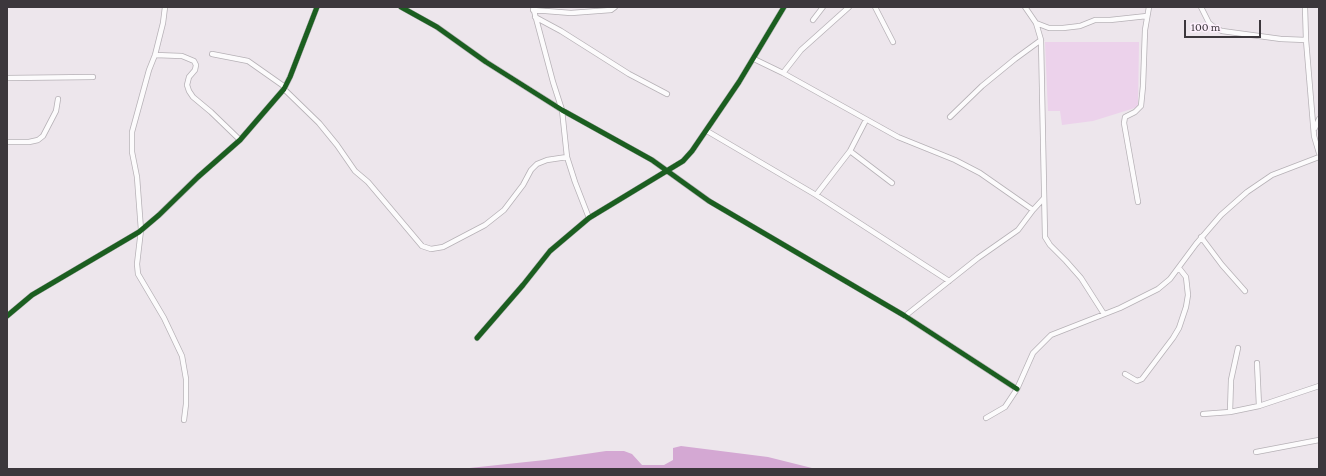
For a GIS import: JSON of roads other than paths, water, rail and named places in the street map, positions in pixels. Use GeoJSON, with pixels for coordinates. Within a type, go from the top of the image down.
{"type":"FeatureCollection","features":[{"type":"Feature","properties":{"kind":"street"},"geometry":{"type":"LineString","coordinates":[[165,7],[163,23],[155,55],[140,100],[132,132],[131,143],[137,177],[142,230],[137,264],[138,274],[164,318],[182,356],[186,379],[186,404],[184,420]]}},
{"type":"Feature","properties":{"kind":"street"},"geometry":{"type":"LineString","coordinates":[[7,316],[32,295],[142,230],[240,140],[284,88],[290,77],[317,7]]}},
{"type":"Feature","properties":{"kind":"street"},"geometry":{"type":"LineString","coordinates":[[401,7],[437,27],[486,62],[562,110],[652,160],[708,202],[905,316],[1017,389]]}},
{"type":"Feature","properties":{"kind":"street"},"geometry":{"type":"LineString","coordinates":[[589,218],[567,157],[562,110],[533,8],[571,13],[611,10],[615,7]]}},
{"type":"Feature","properties":{"kind":"street"},"geometry":{"type":"LineString","coordinates":[[477,338],[550,251],[589,218],[683,161],[688,156],[707,131],[754,59],[784,7]]}},
{"type":"Feature","properties":{"kind":"street"},"geometry":{"type":"LineString","coordinates":[[813,20],[823,7]]}},
{"type":"Feature","properties":{"kind":"street"},"geometry":{"type":"LineString","coordinates":[[783,73],[801,50],[849,7]]}},
{"type":"Feature","properties":{"kind":"street"},"geometry":{"type":"LineString","coordinates":[[875,7],[893,42]]}},
{"type":"Feature","properties":{"kind":"street"},"geometry":{"type":"LineString","coordinates":[[1025,7],[1036,23],[1041,40],[1045,237],[1081,278],[1104,314]]}},
{"type":"Feature","properties":{"kind":"street"},"geometry":{"type":"LineString","coordinates":[[1138,202],[1124,123],[1125,117],[1135,112],[1141,106],[1144,37],[1149,7]]}},
{"type":"Feature","properties":{"kind":"street"},"geometry":{"type":"LineString","coordinates":[[1202,7],[1209,23],[1222,31],[1281,39],[1306,40]]}},
{"type":"Feature","properties":{"kind":"street"},"geometry":{"type":"LineString","coordinates":[[1305,7],[1306,40],[1315,142],[1319,153]]}},
{"type":"Feature","properties":{"kind":"street"},"geometry":{"type":"LineString","coordinates":[[1036,23],[1049,28],[1063,28],[1080,26],[1095,20],[1147,16]]}},
{"type":"Feature","properties":{"kind":"street"},"geometry":{"type":"LineString","coordinates":[[535,17],[561,31],[628,74],[667,94]]}},
{"type":"Feature","properties":{"kind":"street"},"geometry":{"type":"LineString","coordinates":[[950,117],[998,73],[1041,40]]}},
{"type":"Feature","properties":{"kind":"street"},"geometry":{"type":"LineString","coordinates":[[212,54],[248,61],[284,88],[337,144],[355,171],[368,182],[422,246],[431,249],[443,247],[485,225],[504,210],[537,164],[547,160],[567,157]]}},
{"type":"Feature","properties":{"kind":"street"},"geometry":{"type":"LineString","coordinates":[[155,55],[182,56],[194,60],[196,65],[195,70],[189,77],[187,85],[189,91],[193,97],[240,140]]}},
{"type":"Feature","properties":{"kind":"street"},"geometry":{"type":"LineString","coordinates":[[754,59],[783,73],[898,138],[955,160],[980,173],[1033,210]]}},
{"type":"Feature","properties":{"kind":"street"},"geometry":{"type":"LineString","coordinates":[[7,78],[93,77]]}},
{"type":"Feature","properties":{"kind":"street"},"geometry":{"type":"LineString","coordinates":[[7,142],[29,142],[38,140],[43,136],[56,111],[58,99]]}},
{"type":"Feature","properties":{"kind":"street"},"geometry":{"type":"LineString","coordinates":[[816,195],[850,151],[866,120]]}},
{"type":"Feature","properties":{"kind":"street"},"geometry":{"type":"LineString","coordinates":[[1314,130],[1318,122]]}},
{"type":"Feature","properties":{"kind":"street"},"geometry":{"type":"LineString","coordinates":[[707,131],[816,195],[949,281]]}},
{"type":"Feature","properties":{"kind":"street"},"geometry":{"type":"LineString","coordinates":[[850,151],[892,183]]}},
{"type":"Feature","properties":{"kind":"street"},"geometry":{"type":"LineString","coordinates":[[986,418],[1005,407],[1017,389],[1033,353],[1051,335],[1120,308],[1158,289],[1170,280],[1201,237],[1221,215],[1260,182],[1272,175],[1319,158]]}},
{"type":"Feature","properties":{"kind":"street"},"geometry":{"type":"LineString","coordinates":[[905,316],[978,258],[1018,230],[1044,198]]}},
{"type":"Feature","properties":{"kind":"street"},"geometry":{"type":"LineString","coordinates":[[1201,237],[1222,265],[1245,290]]}},
{"type":"Feature","properties":{"kind":"street"},"geometry":{"type":"LineString","coordinates":[[1125,374],[1137,381],[1142,379],[1179,328],[1186,307],[1188,295],[1186,276],[1179,268]]}},
{"type":"Feature","properties":{"kind":"street"},"geometry":{"type":"LineString","coordinates":[[1230,412],[1231,380],[1238,348]]}},
{"type":"Feature","properties":{"kind":"street"},"geometry":{"type":"LineString","coordinates":[[1257,362],[1260,406]]}},
{"type":"Feature","properties":{"kind":"street"},"geometry":{"type":"LineString","coordinates":[[1203,414],[1230,412],[1260,406],[1319,386]]}},
{"type":"Feature","properties":{"kind":"street"},"geometry":{"type":"LineString","coordinates":[[1256,452],[1319,440]]}}]}
